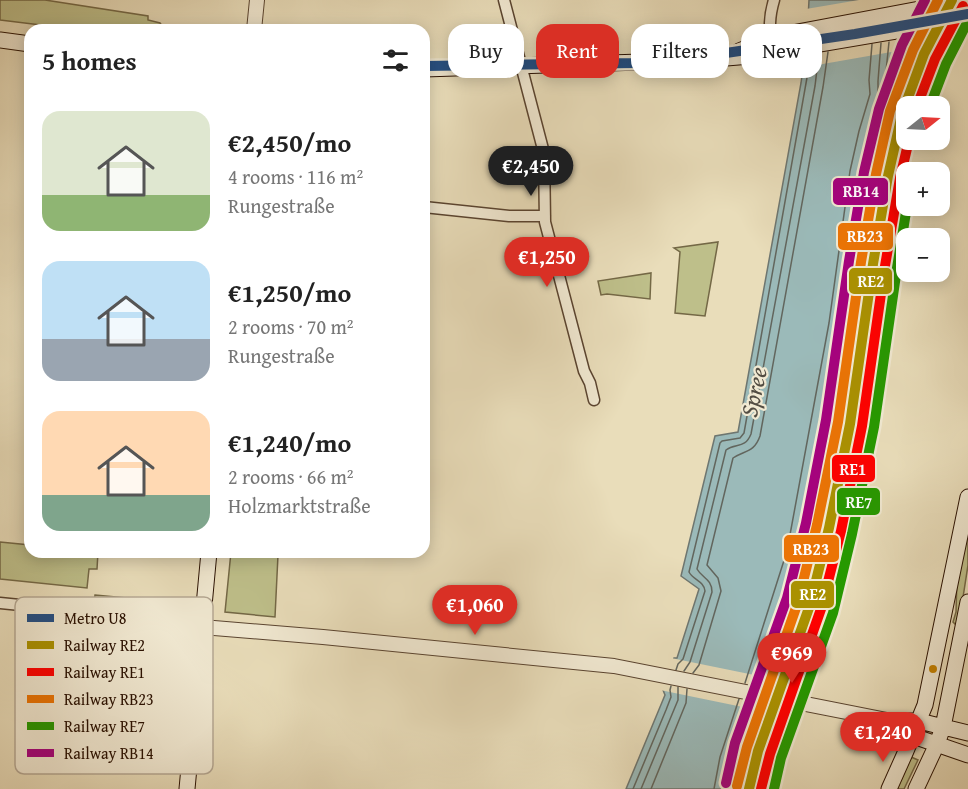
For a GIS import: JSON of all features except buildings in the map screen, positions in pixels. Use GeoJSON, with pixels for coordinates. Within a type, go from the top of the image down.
{"type":"FeatureCollection","features":[{"type":"Feature","properties":{"kind":"main road"},"geometry":{"type":"LineString","coordinates":[[822,34],[968,0]]}},
{"type":"Feature","properties":{"kind":"main road"},"geometry":{"type":"LineString","coordinates":[[822,38],[899,30],[968,19]]}},
{"type":"Feature","properties":{"kind":"main road"},"geometry":{"type":"LineString","coordinates":[[0,40],[24,43]]}},
{"type":"Feature","properties":{"kind":"main road"},"geometry":{"type":"LineString","coordinates":[[524,66],[741,57]]}},
{"type":"Feature","properties":{"kind":"main road"},"geometry":{"type":"LineString","coordinates":[[430,69],[448,68]]}},
{"type":"Feature","properties":{"kind":"main road"},"geometry":{"type":"LineString","coordinates":[[889,789],[925,705],[968,498]]}},
{"type":"Feature","properties":{"kind":"main road"},"geometry":{"type":"LineString","coordinates":[[205,597],[208,558]]}},
{"type":"Feature","properties":{"kind":"main road"},"geometry":{"type":"LineString","coordinates":[[916,789],[943,727],[968,602]]}},
{"type":"Feature","properties":{"kind":"main road"},"geometry":{"type":"LineString","coordinates":[[897,722],[919,721],[968,733]]}},
{"type":"Feature","properties":{"kind":"main road"},"geometry":{"type":"LineString","coordinates":[[897,722],[913,736],[968,755]]}},
{"type":"Feature","properties":{"kind":"main road"},"geometry":{"type":"LineString","coordinates":[[187,789],[188,774]]}},
{"type":"Feature","properties":{"kind":"street"},"geometry":{"type":"LineString","coordinates":[[255,24],[257,0]]}},
{"type":"Feature","properties":{"kind":"street"},"geometry":{"type":"LineString","coordinates":[[504,0],[510,24]]}},
{"type":"Feature","properties":{"kind":"street"},"geometry":{"type":"LineString","coordinates":[[769,24],[774,0]]}},
{"type":"Feature","properties":{"kind":"street"},"geometry":{"type":"LineString","coordinates":[[524,77],[544,153],[545,222],[584,371],[594,400]]}},
{"type":"Feature","properties":{"kind":"street"},"geometry":{"type":"LineString","coordinates":[[430,208],[509,216],[545,216]]}},
{"type":"Feature","properties":{"kind":"street"},"geometry":{"type":"LineString","coordinates":[[0,603],[15,605]]}},
{"type":"Feature","properties":{"kind":"street"},"geometry":{"type":"LineString","coordinates":[[213,628],[604,665],[897,722]]}},
{"type":"Feature","properties":{"kind":"green space"},"geometry":{"type":"Polygon","coordinates":[[[0,0],[45,0],[148,16],[148,20],[161,24],[33,24],[0,20],[0,0]]]}},
{"type":"Feature","properties":{"kind":"green space"},"geometry":{"type":"Polygon","coordinates":[[[718,242],[705,316],[675,313],[680,252],[674,248],[718,242]]]}},
{"type":"Feature","properties":{"kind":"green space"},"geometry":{"type":"Polygon","coordinates":[[[651,273],[650,299],[601,295],[598,281],[651,273]]]}},
{"type":"Feature","properties":{"kind":"green space"},"geometry":{"type":"Polygon","coordinates":[[[968,534],[968,565],[959,623],[956,625],[953,622],[956,612],[957,578],[968,534]]]}},
{"type":"Feature","properties":{"kind":"green space"},"geometry":{"type":"Polygon","coordinates":[[[0,542],[24,544],[24,558],[98,558],[97,569],[89,569],[87,588],[0,579],[0,542]]]}},
{"type":"Feature","properties":{"kind":"green space"},"geometry":{"type":"Polygon","coordinates":[[[230,558],[278,558],[275,617],[225,612],[230,558]]]}},
{"type":"Feature","properties":{"kind":"green space"},"geometry":{"type":"Polygon","coordinates":[[[911,757],[918,760],[904,789],[894,789],[911,757]]]}},
{"type":"Feature","properties":{"kind":"water","name":"Spree"},"geometry":{"type":"Polygon","coordinates":[[[809,0],[898,0],[891,82],[893,83],[892,98],[880,137],[872,175],[851,326],[809,556],[742,763],[737,789],[626,789],[665,695],[663,690],[674,658],[677,658],[699,589],[681,576],[715,436],[738,432],[802,78],[822,78],[822,24],[808,24],[809,0]]]}},
{"type":"Feature","properties":{"kind":"pier"},"geometry":{"type":"Polygon","coordinates":[[[859,0],[901,0],[897,51],[822,64],[822,24],[804,24],[806,9],[859,0]]]}},
{"type":"Feature","properties":{"kind":"pier"},"geometry":{"type":"Polygon","coordinates":[[[671,658],[774,679],[762,711],[660,690],[671,658]]]}},
{"type":"Feature","properties":{"kind":"metro line","name":"U8"},"geometry":{"type":"LineString","coordinates":[[430,66],[635,63],[726,53],[968,14]]}},
{"type":"Feature","properties":{"kind":"rail line","name":"RB14"},"geometry":{"type":"LineString","coordinates":[[726,783],[735,743],[787,598],[806,523],[826,420],[864,172],[879,109],[902,45],[925,0]]}},
{"type":"Feature","properties":{"kind":"rail line","name":"RB23"},"geometry":{"type":"LineString","coordinates":[[737,786],[747,747],[798,602],[817,525],[838,422],[876,174],[890,111],[913,50],[938,0]]}},
{"type":"Feature","properties":{"kind":"rail line","name":"RE2"},"geometry":{"type":"LineString","coordinates":[[749,789],[758,751],[810,605],[829,528],[850,424],[888,176],[902,114],[924,54],[952,0]]}},
{"type":"Feature","properties":{"kind":"rail line","name":"RE1"},"geometry":{"type":"LineString","coordinates":[[921,96],[935,59],[963,6]]}},
{"type":"Feature","properties":{"kind":"rail line","name":"RE7"},"geometry":{"type":"LineString","coordinates":[[934,96],[946,64],[968,21]]}},
{"type":"Feature","properties":{"kind":"rail line","name":"RE1"},"geometry":{"type":"LineString","coordinates":[[761,789],[770,754],[821,609],[841,531],[862,426],[885,266],[907,150]]}},
{"type":"Feature","properties":{"kind":"rail line","name":"RE7"},"geometry":{"type":"LineString","coordinates":[[774,789],[781,758],[833,613],[852,534],[874,427],[905,216]]}}]}
